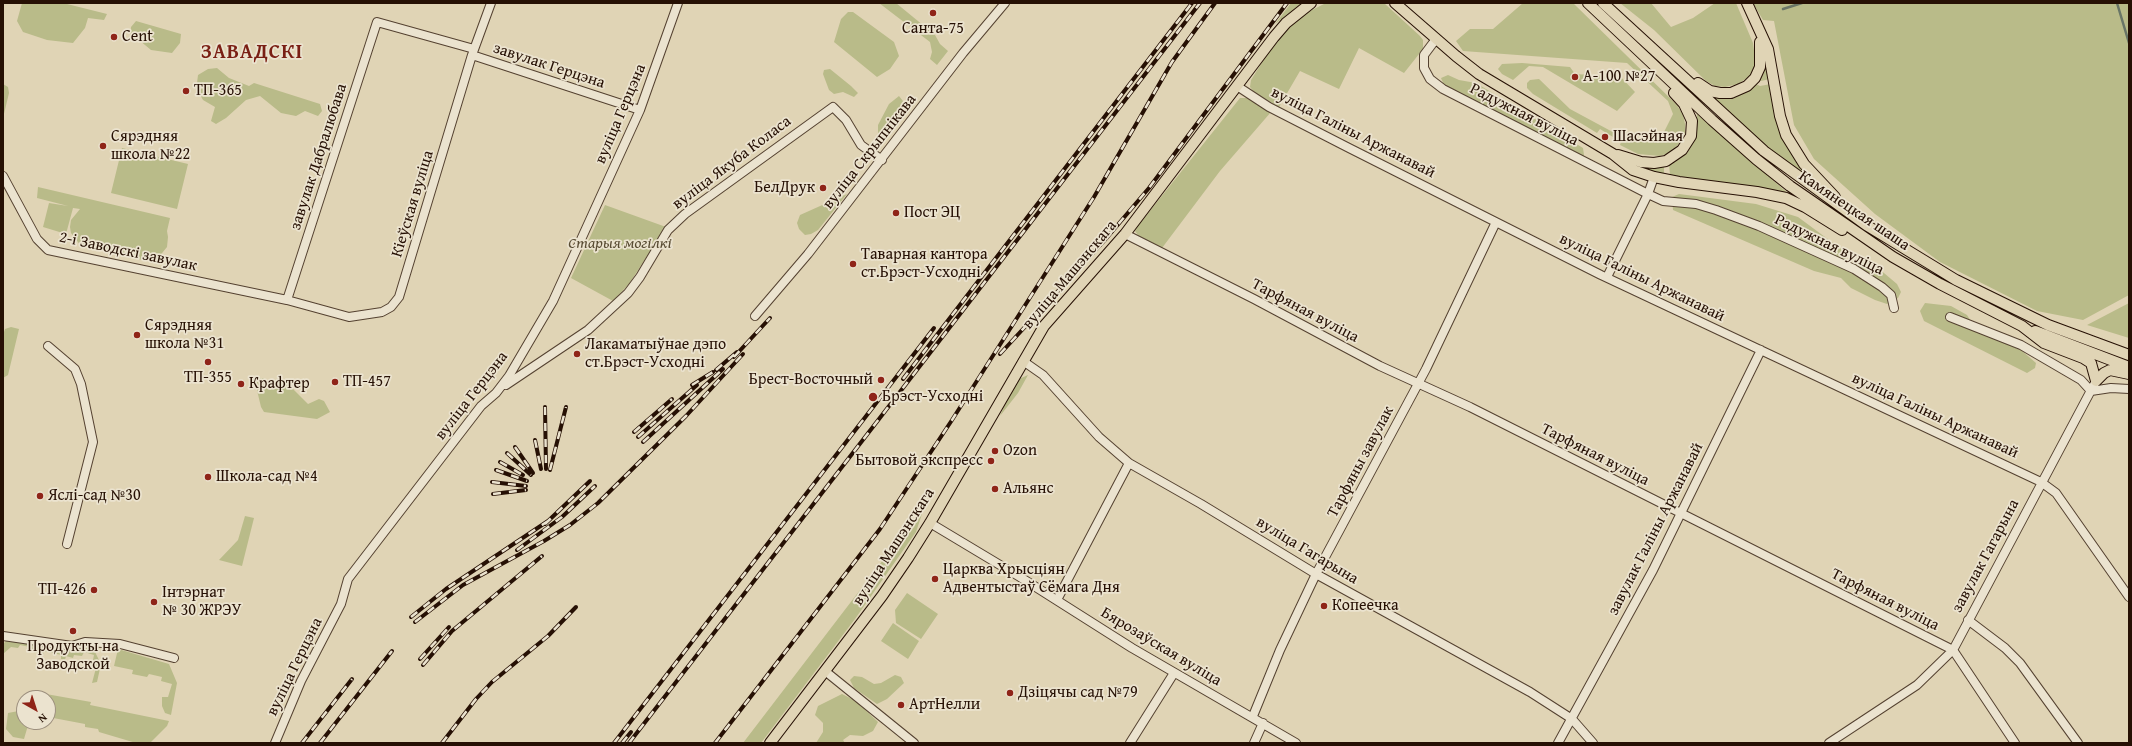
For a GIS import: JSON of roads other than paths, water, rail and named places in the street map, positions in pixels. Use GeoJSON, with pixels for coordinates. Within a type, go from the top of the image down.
{"type":"FeatureCollection","features":[{"type":"Feature","properties":{"kind":"main road","name":"вуліца Машэнскага"},"geometry":{"type":"LineString","coordinates":[[770,743],[882,596],[930,523],[1022,361],[1052,316],[1125,234],[1280,29],[1312,3]]}},
{"type":"Feature","properties":{"kind":"main road"},"geometry":{"type":"LineString","coordinates":[[1395,3],[1456,56],[1492,82],[1613,154],[1633,170],[1694,184],[1757,192],[1786,198],[1805,207],[1863,243],[1882,251]]}},
{"type":"Feature","properties":{"kind":"main road","name":"Камянецкая шаша"},"geometry":{"type":"LineString","coordinates":[[1588,3],[1631,37],[1764,151],[1866,225],[1956,280],[2048,325],[2129,355]]}},
{"type":"Feature","properties":{"kind":"main road","name":"Камянецкая шаша"},"geometry":{"type":"LineString","coordinates":[[1603,3],[1631,37],[1756,159],[1882,251],[1940,284],[2022,326],[2044,343],[2092,363],[2096,382]]}},
{"type":"Feature","properties":{"kind":"main road"},"geometry":{"type":"LineString","coordinates":[[1747,3],[1769,54],[1780,116],[1792,146],[1804,164],[1822,185],[1854,211],[1866,225]]}},
{"type":"Feature","properties":{"kind":"main road"},"geometry":{"type":"LineString","coordinates":[[1613,154],[1641,162],[1654,163],[1666,161],[1682,150],[1690,136],[1692,127],[1692,121],[1684,104],[1637,57],[1631,37],[1647,40],[1705,88],[1715,92],[1726,93],[1747,86],[1758,73],[1762,53],[1758,26]]}},
{"type":"Feature","properties":{"kind":"main road"},"geometry":{"type":"LineString","coordinates":[[2022,326],[2129,367]]}},
{"type":"Feature","properties":{"kind":"main road"},"geometry":{"type":"LineString","coordinates":[[2096,382],[2104,373],[2110,370],[2129,374]]}},
{"type":"Feature","properties":{"kind":"street","name":"Кіеўская вуліца"},"geometry":{"type":"LineString","coordinates":[[287,300],[349,317],[382,312],[396,303],[473,52],[491,3]]}},
{"type":"Feature","properties":{"kind":"street","name":"вуліца Герцэна"},"geometry":{"type":"LineString","coordinates":[[275,743],[301,681],[341,604],[348,579],[481,406],[496,393],[513,371],[553,301],[640,110],[678,3]]}},
{"type":"Feature","properties":{"kind":"street","name":"вуліца Скрыпнікава"},"geometry":{"type":"LineString","coordinates":[[755,316],[808,254],[963,53],[1005,3]]}},
{"type":"Feature","properties":{"kind":"street","name":"завулак Герцэна"},"geometry":{"type":"LineString","coordinates":[[377,22],[473,52],[640,110]]}},
{"type":"Feature","properties":{"kind":"street","name":"завулак Дабралюбава"},"geometry":{"type":"LineString","coordinates":[[287,300],[377,22]]}},
{"type":"Feature","properties":{"kind":"street","name":"Радужная вуліца"},"geometry":{"type":"LineString","coordinates":[[1436,39],[1427,49],[1424,61],[1426,74],[1435,83],[1663,201],[1696,204],[1716,210],[1759,226],[1854,269],[1882,287],[1891,295],[1894,308]]}},
{"type":"Feature","properties":{"kind":"street","name":"вуліца Галіны Аржанавай"},"geometry":{"type":"LineString","coordinates":[[1237,86],[1269,107],[1607,277],[2041,482],[2056,493],[2129,597]]}},
{"type":"Feature","properties":{"kind":"street","name":"вуліца Якуба Коласа"},"geometry":{"type":"LineString","coordinates":[[496,393],[520,374],[588,330],[628,293],[640,277],[668,230],[689,210],[833,107],[846,120],[861,145],[882,160]]}},
{"type":"Feature","properties":{"kind":"street","name":"2-і Заводскі завулак"},"geometry":{"type":"LineString","coordinates":[[3,176],[37,239],[48,250],[287,300]]}},
{"type":"Feature","properties":{"kind":"street"},"geometry":{"type":"LineString","coordinates":[[1607,277],[1648,194],[1654,176]]}},
{"type":"Feature","properties":{"kind":"street","name":"Тарфяны завулак"},"geometry":{"type":"LineString","coordinates":[[1253,716],[1280,650],[1316,574],[1418,384],[1496,222]]}},
{"type":"Feature","properties":{"kind":"street","name":"Тарфяная вуліца"},"geometry":{"type":"LineString","coordinates":[[1125,234],[1418,384],[1470,407],[1953,650],[2015,743]]}},
{"type":"Feature","properties":{"kind":"street"},"geometry":{"type":"LineString","coordinates":[[1950,317],[2021,345],[2081,380],[2091,391],[2111,388],[2129,389]]}},
{"type":"Feature","properties":{"kind":"street"},"geometry":{"type":"LineString","coordinates":[[48,346],[74,369],[81,384],[93,442],[67,544]]}},
{"type":"Feature","properties":{"kind":"street","name":"завулак Галіны Аржанавай"},"geometry":{"type":"LineString","coordinates":[[1558,743],[1630,614],[1682,514],[1760,350]]}},
{"type":"Feature","properties":{"kind":"street","name":"вуліца Гагарына"},"geometry":{"type":"LineString","coordinates":[[1022,361],[1043,375],[1099,437],[1129,463],[1201,504],[1316,574],[1530,692],[1572,719],[1593,743]]}},
{"type":"Feature","properties":{"kind":"street","name":"завулак Гагарына"},"geometry":{"type":"LineString","coordinates":[[1829,743],[1917,685],[1953,650],[2041,482],[2096,382]]}},
{"type":"Feature","properties":{"kind":"street"},"geometry":{"type":"LineString","coordinates":[[1057,600],[1129,463]]}},
{"type":"Feature","properties":{"kind":"street","name":"Бярозаўская вуліца"},"geometry":{"type":"LineString","coordinates":[[930,523],[1174,673],[1253,716],[1296,743]]}},
{"type":"Feature","properties":{"kind":"street"},"geometry":{"type":"LineString","coordinates":[[1968,620],[2005,648],[2020,663],[2078,743]]}},
{"type":"Feature","properties":{"kind":"street"},"geometry":{"type":"LineString","coordinates":[[3,636],[72,646],[85,642],[120,644],[174,658]]}},
{"type":"Feature","properties":{"kind":"street"},"geometry":{"type":"LineString","coordinates":[[825,671],[914,743]]}},
{"type":"Feature","properties":{"kind":"street"},"geometry":{"type":"LineString","coordinates":[[1130,743],[1174,673]]}},
{"type":"Feature","properties":{"kind":"street"},"geometry":{"type":"LineString","coordinates":[[1254,743],[1263,723]]}},
{"type":"Feature","properties":{"kind":"waterway"},"geometry":{"type":"LineString","coordinates":[[1783,9],[1802,3]]}},
{"type":"Feature","properties":{"kind":"waterway"},"geometry":{"type":"LineString","coordinates":[[2117,3],[2129,43]]}},
{"type":"Feature","properties":{"kind":"railway"},"geometry":{"type":"LineString","coordinates":[[903,379],[1192,3]]}},
{"type":"Feature","properties":{"kind":"railway"},"geometry":{"type":"LineString","coordinates":[[629,743],[1200,3]]}},
{"type":"Feature","properties":{"kind":"railway"},"geometry":{"type":"LineString","coordinates":[[715,743],[880,529],[952,420],[1094,197],[1172,62],[1215,3]]}},
{"type":"Feature","properties":{"kind":"railway"},"geometry":{"type":"LineString","coordinates":[[1000,354],[1104,241],[1149,188],[1287,3]]}},
{"type":"Feature","properties":{"kind":"railway"},"geometry":{"type":"LineString","coordinates":[[734,357],[770,318]]}},
{"type":"Feature","properties":{"kind":"railway"},"geometry":{"type":"LineString","coordinates":[[614,743],[934,328]]}},
{"type":"Feature","properties":{"kind":"railway"},"geometry":{"type":"LineString","coordinates":[[716,370],[737,352]]}},
{"type":"Feature","properties":{"kind":"railway"},"geometry":{"type":"LineString","coordinates":[[415,622],[463,585],[544,541],[570,525],[598,503],[686,416],[743,354]]}},
{"type":"Feature","properties":{"kind":"railway"},"geometry":{"type":"LineString","coordinates":[[643,442],[723,369]]}},
{"type":"Feature","properties":{"kind":"railway"},"geometry":{"type":"LineString","coordinates":[[692,385],[713,372]]}},
{"type":"Feature","properties":{"kind":"railway"},"geometry":{"type":"LineString","coordinates":[[638,437],[697,385]]}},
{"type":"Feature","properties":{"kind":"railway"},"geometry":{"type":"LineString","coordinates":[[634,432],[672,399]]}},
{"type":"Feature","properties":{"kind":"railway"},"geometry":{"type":"LineString","coordinates":[[545,407],[546,469]]}},
{"type":"Feature","properties":{"kind":"railway"},"geometry":{"type":"LineString","coordinates":[[550,470],[566,407]]}},
{"type":"Feature","properties":{"kind":"railway"},"geometry":{"type":"LineString","coordinates":[[535,440],[541,469]]}},
{"type":"Feature","properties":{"kind":"railway"},"geometry":{"type":"LineString","coordinates":[[515,447],[533,473]]}},
{"type":"Feature","properties":{"kind":"railway"},"geometry":{"type":"LineString","coordinates":[[507,453],[531,475]]}},
{"type":"Feature","properties":{"kind":"railway"},"geometry":{"type":"LineString","coordinates":[[500,462],[523,475]]}},
{"type":"Feature","properties":{"kind":"railway"},"geometry":{"type":"LineString","coordinates":[[496,470],[527,481]]}},
{"type":"Feature","properties":{"kind":"railway"},"geometry":{"type":"LineString","coordinates":[[545,524],[590,481]]}},
{"type":"Feature","properties":{"kind":"railway"},"geometry":{"type":"LineString","coordinates":[[492,482],[526,486]]}},
{"type":"Feature","properties":{"kind":"railway"},"geometry":{"type":"LineString","coordinates":[[517,550],[562,517],[595,486]]}},
{"type":"Feature","properties":{"kind":"railway"},"geometry":{"type":"LineString","coordinates":[[493,494],[526,490]]}},
{"type":"Feature","properties":{"kind":"railway"},"geometry":{"type":"LineString","coordinates":[[411,617],[446,589],[548,521]]}},
{"type":"Feature","properties":{"kind":"railway"},"geometry":{"type":"LineString","coordinates":[[423,665],[452,631],[542,556]]}},
{"type":"Feature","properties":{"kind":"railway"},"geometry":{"type":"LineString","coordinates":[[442,743],[476,699],[492,682],[548,636],[576,607]]}},
{"type":"Feature","properties":{"kind":"railway"},"geometry":{"type":"LineString","coordinates":[[420,659],[449,627]]}},
{"type":"Feature","properties":{"kind":"railway"},"geometry":{"type":"LineString","coordinates":[[320,743],[392,651]]}},
{"type":"Feature","properties":{"kind":"railway"},"geometry":{"type":"LineString","coordinates":[[302,743],[352,679]]}},
{"type":"Feature","properties":{"kind":"railway"},"geometry":{"type":"LineString","coordinates":[[622,743],[631,732]]}},
{"type":"Feature","properties":{"kind":"place","name":"Санта-75"},"geometry":{"type":"Point","coordinates":[933,13]}},
{"type":"Feature","properties":{"kind":"place","name":"Cent"},"geometry":{"type":"Point","coordinates":[114,37]}},
{"type":"Feature","properties":{"kind":"place","name":"А-100 №27"},"geometry":{"type":"Point","coordinates":[1575,77]}},
{"type":"Feature","properties":{"kind":"place","name":"ТП-365"},"geometry":{"type":"Point","coordinates":[186,91]}},
{"type":"Feature","properties":{"kind":"place","name":"Шасэйная"},"geometry":{"type":"Point","coordinates":[1605,137]}},
{"type":"Feature","properties":{"kind":"place","name":"Сярэдняя школа №22"},"geometry":{"type":"Point","coordinates":[103,146]}},
{"type":"Feature","properties":{"kind":"place","name":"БелДрук"},"geometry":{"type":"Point","coordinates":[823,188]}},
{"type":"Feature","properties":{"kind":"place","name":"Пост ЭЦ"},"geometry":{"type":"Point","coordinates":[896,213]}},
{"type":"Feature","properties":{"kind":"place","name":"Таварная кантора ст.Брэст-Усходні"},"geometry":{"type":"Point","coordinates":[853,264]}},
{"type":"Feature","properties":{"kind":"place","name":"Сярэдняя школа №31"},"geometry":{"type":"Point","coordinates":[137,335]}},
{"type":"Feature","properties":{"kind":"place","name":"Лакаматыўнае дэпо ст.Брэст-Усходні"},"geometry":{"type":"Point","coordinates":[577,354]}},
{"type":"Feature","properties":{"kind":"place","name":"ТП-355"},"geometry":{"type":"Point","coordinates":[208,362]}},
{"type":"Feature","properties":{"kind":"place","name":"Брест-Восточный"},"geometry":{"type":"Point","coordinates":[881,380]}},
{"type":"Feature","properties":{"kind":"place","name":"ТП-457"},"geometry":{"type":"Point","coordinates":[335,382]}},
{"type":"Feature","properties":{"kind":"place","name":"Крафтер"},"geometry":{"type":"Point","coordinates":[241,384]}},
{"type":"Feature","properties":{"kind":"place","name":"Брэст-Усходні"},"geometry":{"type":"Point","coordinates":[873,397]}},
{"type":"Feature","properties":{"kind":"place","name":"Ozon"},"geometry":{"type":"Point","coordinates":[995,451]}},
{"type":"Feature","properties":{"kind":"place","name":"Бытовой экспресс"},"geometry":{"type":"Point","coordinates":[991,461]}},
{"type":"Feature","properties":{"kind":"place","name":"Школа-сад №4"},"geometry":{"type":"Point","coordinates":[208,477]}},
{"type":"Feature","properties":{"kind":"place","name":"Альянс"},"geometry":{"type":"Point","coordinates":[995,489]}},
{"type":"Feature","properties":{"kind":"place","name":"Яслі-сад №30"},"geometry":{"type":"Point","coordinates":[40,496]}},
{"type":"Feature","properties":{"kind":"place","name":"Царква Хрысціян Адвентыстаў Сёмага Дня"},"geometry":{"type":"Point","coordinates":[935,579]}},
{"type":"Feature","properties":{"kind":"place","name":"ТП-426"},"geometry":{"type":"Point","coordinates":[94,590]}},
{"type":"Feature","properties":{"kind":"place","name":"Інтэрнат № 30 ЖРЭУ"},"geometry":{"type":"Point","coordinates":[154,602]}},
{"type":"Feature","properties":{"kind":"place","name":"Копеечка"},"geometry":{"type":"Point","coordinates":[1324,606]}},
{"type":"Feature","properties":{"kind":"place","name":"Продукты на Заводской"},"geometry":{"type":"Point","coordinates":[73,631]}},
{"type":"Feature","properties":{"kind":"place","name":"Дзіцячы сад №79"},"geometry":{"type":"Point","coordinates":[1010,693]}},
{"type":"Feature","properties":{"kind":"place","name":"АртНелли"},"geometry":{"type":"Point","coordinates":[901,705]}},
{"type":"Feature","properties":{"kind":"district","name":"ЗАВАДСКІ"},"geometry":{"type":"Point","coordinates":[252,53]}},
{"type":"Feature","properties":{"kind":"park label","name":"Старыя могілкі"},"geometry":{"type":"Point","coordinates":[620,244]}}]}
